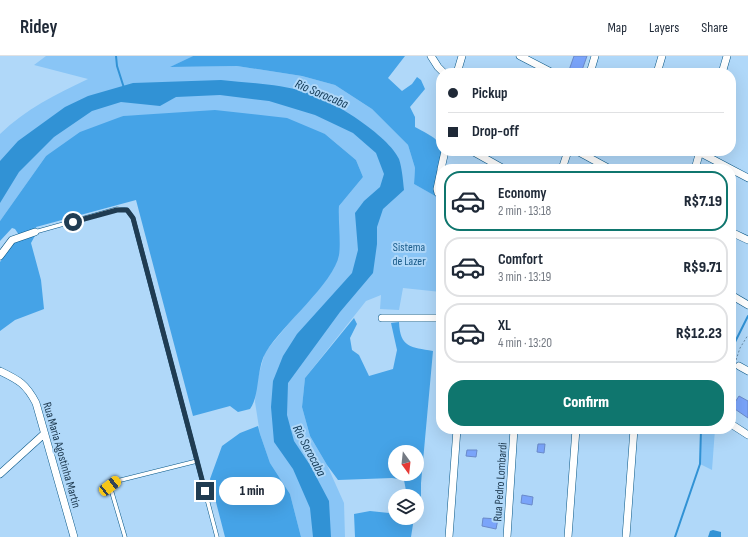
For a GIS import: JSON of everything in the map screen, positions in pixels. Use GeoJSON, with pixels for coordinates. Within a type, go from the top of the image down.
{"type":"FeatureCollection","features":[{"type":"Feature","properties":{"kind":"street"},"geometry":{"type":"LineString","coordinates":[[431,56],[439,68]]}},
{"type":"Feature","properties":{"kind":"street"},"geometry":{"type":"LineString","coordinates":[[458,68],[462,56]]}},
{"type":"Feature","properties":{"kind":"street"},"geometry":{"type":"LineString","coordinates":[[591,68],[595,56]]}},
{"type":"Feature","properties":{"kind":"street"},"geometry":{"type":"LineString","coordinates":[[658,68],[662,56]]}},
{"type":"Feature","properties":{"kind":"street"},"geometry":{"type":"LineString","coordinates":[[723,68],[727,56]]}},
{"type":"Feature","properties":{"kind":"street"},"geometry":{"type":"LineString","coordinates":[[525,57],[544,68]]}},
{"type":"Feature","properties":{"kind":"street"},"geometry":{"type":"LineString","coordinates":[[481,156],[495,164]]}},
{"type":"Feature","properties":{"kind":"street"},"geometry":{"type":"LineString","coordinates":[[586,156],[601,164]]}},
{"type":"Feature","properties":{"kind":"street"},"geometry":{"type":"LineString","coordinates":[[708,156],[722,164]]}},
{"type":"Feature","properties":{"kind":"street"},"geometry":{"type":"LineString","coordinates":[[736,172],[748,178]]}},
{"type":"Feature","properties":{"kind":"street"},"geometry":{"type":"LineString","coordinates":[[0,256],[12,240],[35,232]]}},
{"type":"Feature","properties":{"kind":"street"},"geometry":{"type":"LineString","coordinates":[[736,234],[748,240]]}},
{"type":"Feature","properties":{"kind":"street"},"geometry":{"type":"LineString","coordinates":[[736,298],[748,305]]}},
{"type":"Feature","properties":{"kind":"street"},"geometry":{"type":"LineString","coordinates":[[382,318],[436,318]]}},
{"type":"Feature","properties":{"kind":"street"},"geometry":{"type":"LineString","coordinates":[[736,365],[748,371]]}},
{"type":"Feature","properties":{"kind":"street","name":"Rua Maria Agostinha Martin"},"geometry":{"type":"LineString","coordinates":[[0,371],[18,379],[29,389],[36,403],[72,536]]}},
{"type":"Feature","properties":{"kind":"street"},"geometry":{"type":"LineString","coordinates":[[736,427],[748,435]]}},
{"type":"Feature","properties":{"kind":"street"},"geometry":{"type":"LineString","coordinates":[[0,474],[44,434]]}},
{"type":"Feature","properties":{"kind":"street"},"geometry":{"type":"LineString","coordinates":[[449,537],[457,434]]}},
{"type":"Feature","properties":{"kind":"street","name":"Rua Pedro Lombardi"},"geometry":{"type":"LineString","coordinates":[[507,537],[514,434]]}},
{"type":"Feature","properties":{"kind":"street"},"geometry":{"type":"LineString","coordinates":[[568,537],[576,434]]}},
{"type":"Feature","properties":{"kind":"street"},"geometry":{"type":"LineString","coordinates":[[626,537],[633,434]]}},
{"type":"Feature","properties":{"kind":"lane"},"geometry":{"type":"LineString","coordinates":[[35,232],[117,210],[127,210],[133,218],[217,537]]}},
{"type":"Feature","properties":{"kind":"lane"},"geometry":{"type":"LineString","coordinates":[[125,537],[110,486],[117,481],[197,460]]}},
{"type":"Feature","properties":{"kind":"path"},"geometry":{"type":"LineString","coordinates":[[736,365],[748,335]]}},
{"type":"Feature","properties":{"kind":"green space","name":"Sistema de Lazer"},"geometry":{"type":"Polygon","coordinates":[[[46,56],[193,56],[171,67],[237,66],[302,76],[335,85],[372,109],[408,145],[415,168],[414,184],[436,196],[436,291],[403,288],[399,310],[380,309],[381,295],[366,301],[305,378],[302,407],[310,436],[327,465],[344,503],[345,537],[301,537],[290,494],[270,463],[260,434],[255,402],[256,385],[265,352],[331,273],[339,206],[363,177],[356,160],[325,134],[160,115],[123,116],[46,156],[0,221],[0,134],[20,117],[53,96],[88,79],[34,65],[46,56]]]}},
{"type":"Feature","properties":{"kind":"green space"},"geometry":{"type":"Polygon","coordinates":[[[701,434],[715,434],[712,470],[700,464],[701,434]]]}},
{"type":"Feature","properties":{"kind":"shaded area"},"geometry":{"type":"Polygon","coordinates":[[[193,56],[405,56],[388,78],[402,91],[412,84],[417,77],[421,80],[425,89],[410,107],[415,117],[415,127],[436,140],[436,156],[442,156],[440,164],[436,164],[436,196],[414,184],[415,168],[408,145],[372,109],[335,85],[302,76],[237,66],[170,67],[193,56]]]}},
{"type":"Feature","properties":{"kind":"shaded area","name":"Rio Sorocaba"},"geometry":{"type":"Polygon","coordinates":[[[221,80],[285,87],[306,92],[330,102],[344,110],[384,140],[393,150],[400,163],[404,190],[383,209],[377,227],[377,244],[373,273],[340,312],[288,383],[287,415],[294,441],[310,465],[329,501],[331,537],[313,537],[310,508],[293,469],[274,442],[271,407],[273,381],[283,356],[297,334],[352,273],[358,250],[355,213],[364,201],[380,187],[384,174],[376,153],[353,133],[315,115],[269,101],[220,95],[176,97],[160,106],[121,102],[92,111],[54,137],[19,172],[0,203],[0,161],[18,141],[65,107],[88,96],[133,83],[221,80]]]}},
{"type":"Feature","properties":{"kind":"shaded area"},"geometry":{"type":"Polygon","coordinates":[[[215,110],[287,118],[325,134],[356,160],[363,177],[339,206],[340,250],[335,266],[318,291],[283,329],[266,352],[261,366],[255,397],[250,409],[238,412],[230,406],[193,416],[136,200],[36,227],[37,232],[31,243],[41,280],[44,309],[15,320],[0,331],[0,262],[19,235],[15,229],[12,228],[0,241],[0,221],[46,156],[80,132],[123,116],[215,110]]]}},
{"type":"Feature","properties":{"kind":"shaded area"},"geometry":{"type":"Polygon","coordinates":[[[354,318],[357,324],[350,338],[352,350],[359,355],[369,376],[393,369],[397,350],[391,323],[399,322],[402,337],[404,342],[408,345],[433,351],[424,450],[424,445],[388,445],[388,478],[338,480],[327,465],[310,436],[302,407],[305,378],[354,318]]]}},
{"type":"Feature","properties":{"kind":"shaded area"},"geometry":{"type":"Polygon","coordinates":[[[258,426],[270,463],[290,494],[301,537],[225,537],[210,479],[222,446],[240,433],[258,426]]]}},
{"type":"Feature","properties":{"kind":"shaded area"},"geometry":{"type":"Polygon","coordinates":[[[404,481],[421,481],[421,489],[406,489],[404,481]]]}},
{"type":"Feature","properties":{"kind":"shaded area"},"geometry":{"type":"Polygon","coordinates":[[[370,511],[388,513],[388,525],[413,525],[411,537],[355,537],[354,514],[370,511]]]}},
{"type":"Feature","properties":{"kind":"shaded area"},"geometry":{"type":"Polygon","coordinates":[[[713,530],[721,532],[721,537],[708,537],[710,531],[713,530]]]}},
{"type":"Feature","properties":{"kind":"building"},"geometry":{"type":"Polygon","coordinates":[[[574,56],[587,56],[583,68],[570,68],[574,56]]]}},
{"type":"Feature","properties":{"kind":"building"},"geometry":{"type":"Polygon","coordinates":[[[739,396],[748,401],[748,418],[736,410],[736,401],[739,396]]]}},
{"type":"Feature","properties":{"kind":"building"},"geometry":{"type":"Polygon","coordinates":[[[538,444],[545,444],[544,453],[537,452],[538,444]]]}},
{"type":"Feature","properties":{"kind":"building"},"geometry":{"type":"Polygon","coordinates":[[[467,450],[477,450],[476,457],[466,456],[467,450]]]}},
{"type":"Feature","properties":{"kind":"building"},"geometry":{"type":"Polygon","coordinates":[[[522,495],[533,497],[532,505],[521,503],[522,495]]]}},
{"type":"Feature","properties":{"kind":"building"},"geometry":{"type":"Polygon","coordinates":[[[483,518],[498,519],[496,529],[482,526],[483,518]]]}},
{"type":"Feature","properties":{"kind":"waterway"},"geometry":{"type":"LineString","coordinates":[[116,56],[117,66],[124,88]]}},
{"type":"Feature","properties":{"kind":"waterway"},"geometry":{"type":"LineString","coordinates":[[736,340],[748,316]]}},
{"type":"Feature","properties":{"kind":"waterway"},"geometry":{"type":"LineString","coordinates":[[675,537],[700,464],[701,434]]}},
{"type":"Feature","properties":{"kind":"route"},"geometry":{"type":"LineString","coordinates":[[73,222],[117,210],[127,210],[133,218],[205,491]]}}]}
